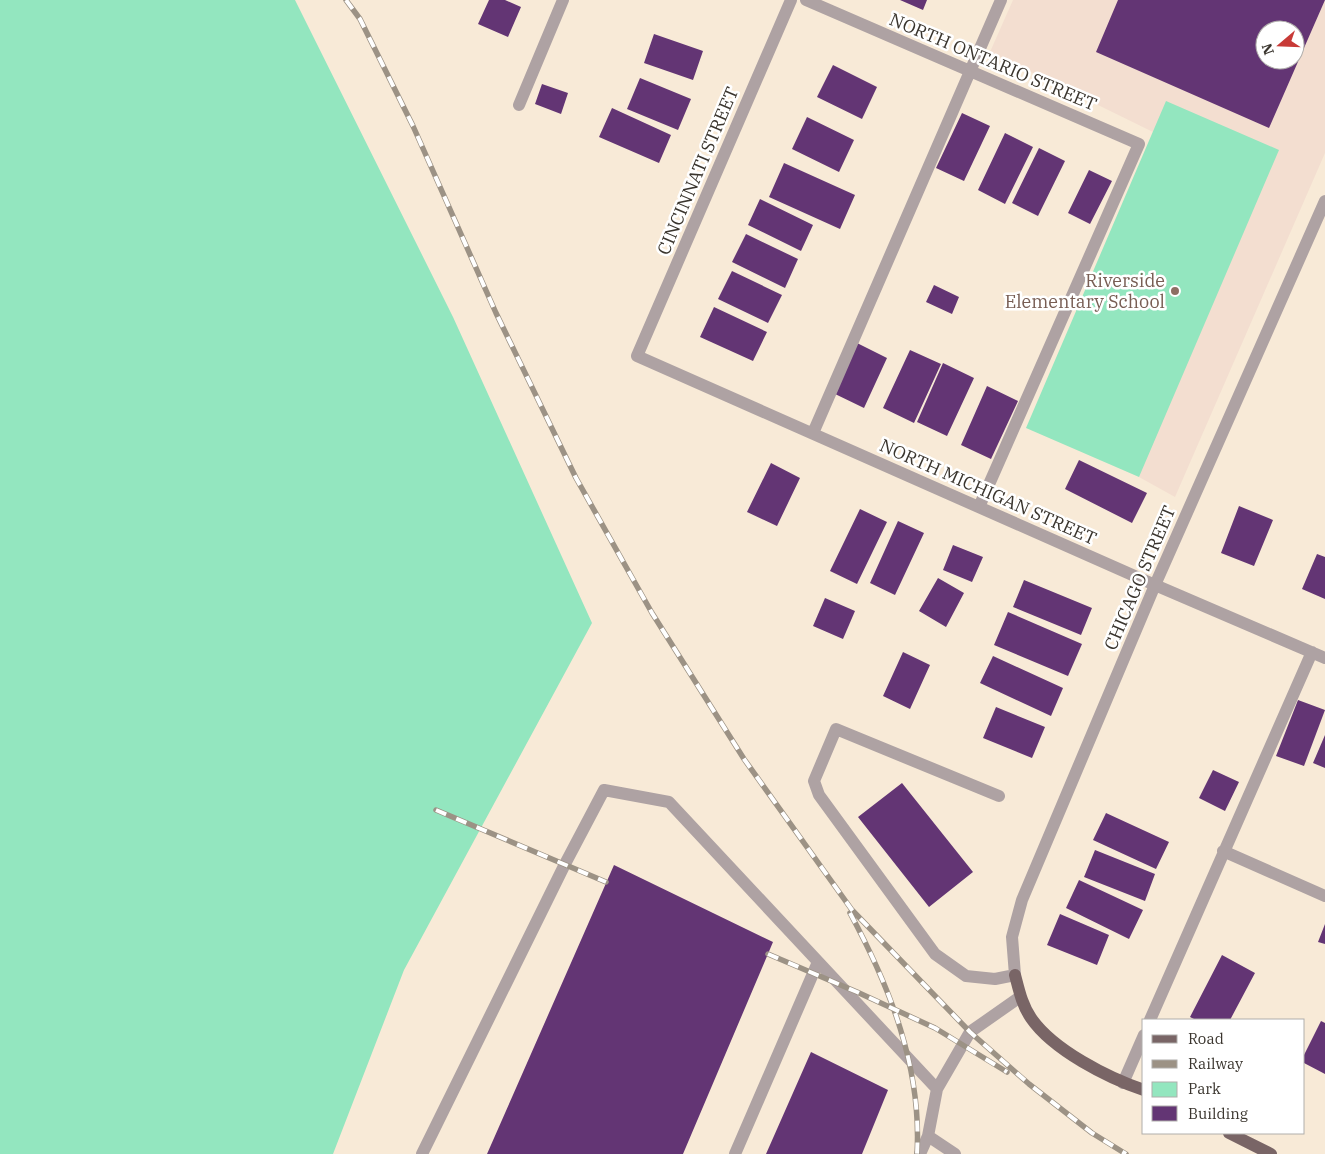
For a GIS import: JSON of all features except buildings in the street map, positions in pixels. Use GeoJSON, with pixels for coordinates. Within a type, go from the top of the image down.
{"type":"FeatureCollection","features":[{"type":"Feature","properties":{"kind":"main road"},"geometry":{"type":"LineString","coordinates":[[1015,975],[1020,997],[1032,1019],[1055,1043],[1123,1083],[1142,1089]]}},
{"type":"Feature","properties":{"kind":"main road"},"geometry":{"type":"LineString","coordinates":[[1231,1134],[1271,1154]]}},
{"type":"Feature","properties":{"kind":"street"},"geometry":{"type":"LineString","coordinates":[[519,105],[563,0]]}},
{"type":"Feature","properties":{"kind":"street","name":"CINCINNATI STREET"},"geometry":{"type":"LineString","coordinates":[[637,356],[791,0]]}},
{"type":"Feature","properties":{"kind":"street","name":"NORTH ONTARIO STREET"},"geometry":{"type":"LineString","coordinates":[[806,0],[1139,144],[979,507]]}},
{"type":"Feature","properties":{"kind":"street"},"geometry":{"type":"LineString","coordinates":[[813,434],[1001,0]]}},
{"type":"Feature","properties":{"kind":"street","name":"CHICAGO STREET"},"geometry":{"type":"LineString","coordinates":[[1015,975],[1012,937],[1022,900],[1155,585],[1321,219],[1325,201]]}},
{"type":"Feature","properties":{"kind":"street","name":"NORTH MICHIGAN STREET"},"geometry":{"type":"LineString","coordinates":[[637,356],[1325,658]]}},
{"type":"Feature","properties":{"kind":"street"},"geometry":{"type":"LineString","coordinates":[[1150,1019],[1312,652]]}},
{"type":"Feature","properties":{"kind":"street"},"geometry":{"type":"LineString","coordinates":[[998,796],[836,728],[814,781],[818,795],[935,954],[966,976],[995,979],[1015,975]]}},
{"type":"Feature","properties":{"kind":"street"},"geometry":{"type":"LineString","coordinates":[[422,1154],[565,864],[604,790],[669,802],[937,1089]]}},
{"type":"Feature","properties":{"kind":"street"},"geometry":{"type":"LineString","coordinates":[[1223,852],[1325,896]]}},
{"type":"Feature","properties":{"kind":"street"},"geometry":{"type":"LineString","coordinates":[[735,1154],[818,962]]}},
{"type":"Feature","properties":{"kind":"street"},"geometry":{"type":"LineString","coordinates":[[920,1154],[928,1136],[937,1089],[970,1032],[1020,997]]}},
{"type":"Feature","properties":{"kind":"street"},"geometry":{"type":"LineString","coordinates":[[1123,1083],[1142,1040]]}},
{"type":"Feature","properties":{"kind":"street"},"geometry":{"type":"LineString","coordinates":[[928,1136],[955,1154]]}},
{"type":"Feature","properties":{"kind":"shaded area","name":"Riverside Elementary School"},"geometry":{"type":"Polygon","coordinates":[[[1013,0],[1325,0],[1325,153],[1175,497],[1139,477],[1153,132],[990,52],[1013,0]]]}},
{"type":"Feature","properties":{"kind":"green space"},"geometry":{"type":"Polygon","coordinates":[[[0,0],[295,0],[453,317],[592,623],[404,970],[333,1154],[0,1154],[0,0]]]}},
{"type":"Feature","properties":{"kind":"green space"},"geometry":{"type":"Polygon","coordinates":[[[1166,101],[1279,150],[1139,477],[1026,428],[1166,101]]]}},
{"type":"Feature","properties":{"kind":"railway"},"geometry":{"type":"LineString","coordinates":[[346,0],[360,19],[413,126],[496,313],[576,478],[652,613],[744,759],[852,910],[970,1032],[1029,1084],[1092,1133],[1126,1154]]}},
{"type":"Feature","properties":{"kind":"railway"},"geometry":{"type":"LineString","coordinates":[[436,810],[606,882]]}},
{"type":"Feature","properties":{"kind":"railway"},"geometry":{"type":"LineString","coordinates":[[850,913],[865,941],[890,999],[909,1059],[917,1122],[917,1154]]}},
{"type":"Feature","properties":{"kind":"railway"},"geometry":{"type":"LineString","coordinates":[[768,954],[935,1028],[1007,1072]]}},
{"type":"Feature","properties":{"kind":"place","name":"Riverside Elementary School"},"geometry":{"type":"Point","coordinates":[1175,291]}}]}
